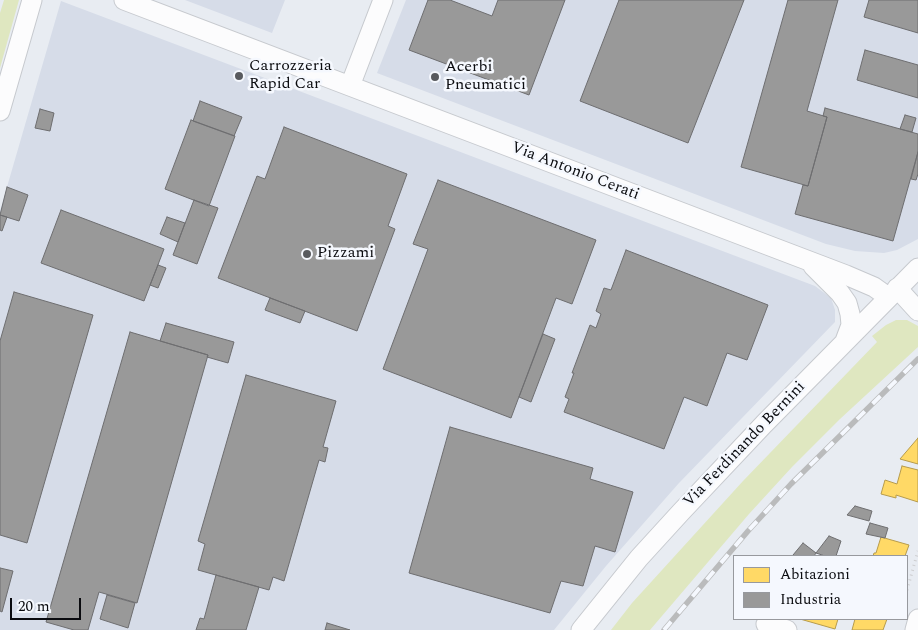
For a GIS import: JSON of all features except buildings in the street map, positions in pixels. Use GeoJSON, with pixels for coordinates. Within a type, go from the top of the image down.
{"type":"FeatureCollection","features":[{"type":"Feature","properties":{"kind":"street"},"geometry":{"type":"LineString","coordinates":[[0,111],[32,0]]}},
{"type":"Feature","properties":{"kind":"street","name":"Via Antonio Cerati"},"geometry":{"type":"LineString","coordinates":[[124,0],[893,293],[918,311]]}},
{"type":"Feature","properties":{"kind":"street"},"geometry":{"type":"LineString","coordinates":[[350,86],[383,0]]}},
{"type":"Feature","properties":{"kind":"street","name":"Via Antonio Cerati"},"geometry":{"type":"LineString","coordinates":[[800,258],[819,271],[847,303],[851,325],[847,337],[839,350]]}},
{"type":"Feature","properties":{"kind":"street","name":"Via Ferdinando Bernini"},"geometry":{"type":"LineString","coordinates":[[581,630],[634,565],[681,512],[764,424],[918,268]]}},
{"type":"Feature","properties":{"kind":"street"},"geometry":{"type":"LineString","coordinates":[[915,630],[918,619]]}},
{"type":"Feature","properties":{"kind":"street"},"geometry":{"type":"LineString","coordinates":[[766,624],[787,630]]}},
{"type":"Feature","properties":{"kind":"path"},"geometry":{"type":"LineString","coordinates":[[908,586],[918,551]]}},
{"type":"Feature","properties":{"kind":"shaded area"},"geometry":{"type":"Polygon","coordinates":[[[185,0],[285,0],[272,33],[185,0]]]}},
{"type":"Feature","properties":{"kind":"shaded area"},"geometry":{"type":"Polygon","coordinates":[[[406,0],[918,0],[918,239],[897,250],[884,253],[855,251],[826,244],[377,73],[406,0]]]}},
{"type":"Feature","properties":{"kind":"shaded area"},"geometry":{"type":"Polygon","coordinates":[[[61,1],[815,286],[831,298],[835,310],[835,322],[679,483],[606,566],[554,630],[0,630],[0,211],[61,1]]]}},
{"type":"Feature","properties":{"kind":"green space"},"geometry":{"type":"Polygon","coordinates":[[[4,0],[19,0],[0,68],[0,13],[4,0]]]}},
{"type":"Feature","properties":{"kind":"green space"},"geometry":{"type":"Polygon","coordinates":[[[896,320],[907,320],[918,326],[918,347],[840,419],[792,467],[749,514],[650,630],[611,630],[632,603],[743,481],[877,342],[872,336],[896,320]]]}},
{"type":"Feature","properties":{"kind":"railway"},"geometry":{"type":"LineString","coordinates":[[664,630],[748,531],[791,484],[918,359]]}},
{"type":"Feature","properties":{"kind":"place","name":"Carrozzeria Rapid Car"},"geometry":{"type":"Point","coordinates":[239,76]}},
{"type":"Feature","properties":{"kind":"place","name":"Acerbi Pneumatici"},"geometry":{"type":"Point","coordinates":[435,77]}},
{"type":"Feature","properties":{"kind":"place","name":"Pizzami"},"geometry":{"type":"Point","coordinates":[307,254]}}]}
